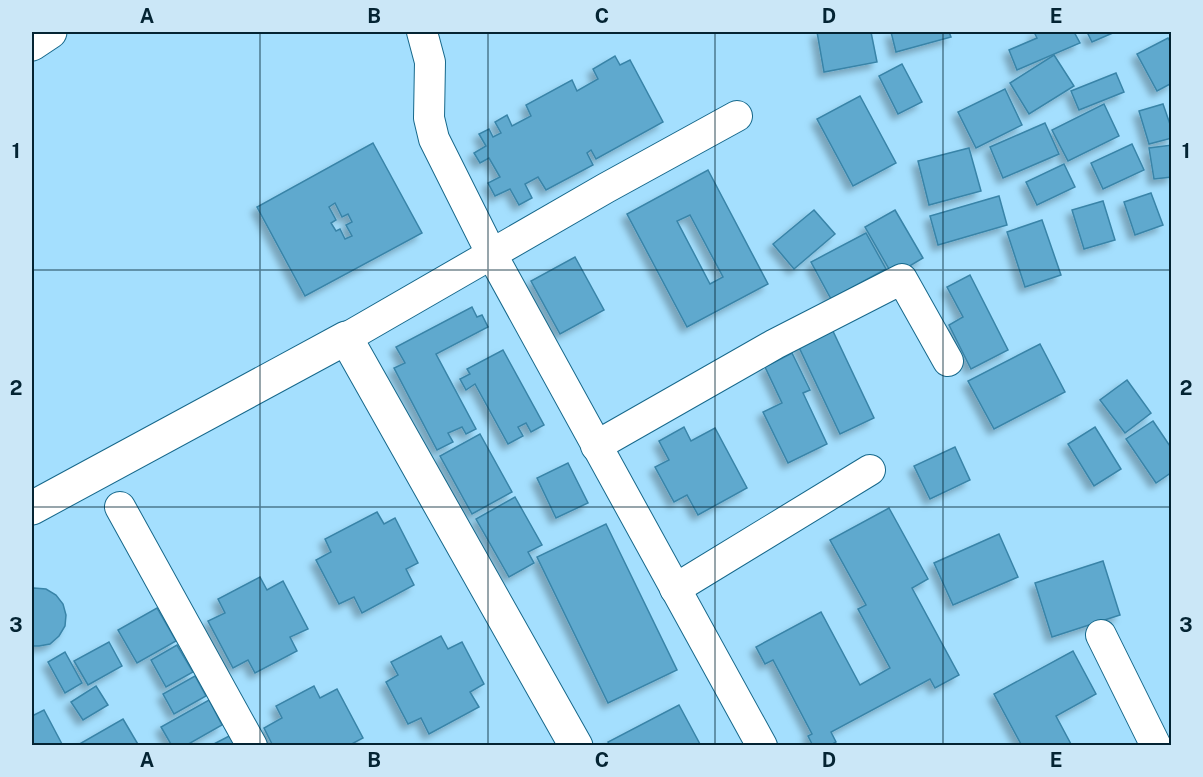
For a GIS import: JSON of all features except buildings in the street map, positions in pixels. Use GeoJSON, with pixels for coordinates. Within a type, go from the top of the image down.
{"type":"FeatureCollection","features":[{"type":"Feature","properties":{"kind":"street"},"geometry":{"type":"LineString","coordinates":[[32,44],[50,32]]}},
{"type":"Feature","properties":{"kind":"street"},"geometry":{"type":"LineString","coordinates":[[422,32],[430,62],[429,118],[434,139],[492,255],[762,746]]}},
{"type":"Feature","properties":{"kind":"street"},"geometry":{"type":"LineString","coordinates":[[32,508],[346,338],[606,188],[737,116]]}},
{"type":"Feature","properties":{"kind":"street"},"geometry":{"type":"LineString","coordinates":[[596,446],[775,344],[902,279],[948,361]]}},
{"type":"Feature","properties":{"kind":"street"},"geometry":{"type":"LineString","coordinates":[[346,338],[576,746]]}},
{"type":"Feature","properties":{"kind":"street"},"geometry":{"type":"LineString","coordinates":[[675,590],[870,470]]}},
{"type":"Feature","properties":{"kind":"street"},"geometry":{"type":"LineString","coordinates":[[120,507],[252,746]]}},
{"type":"Feature","properties":{"kind":"street"},"geometry":{"type":"LineString","coordinates":[[1101,636],[1156,746]]}}]}
